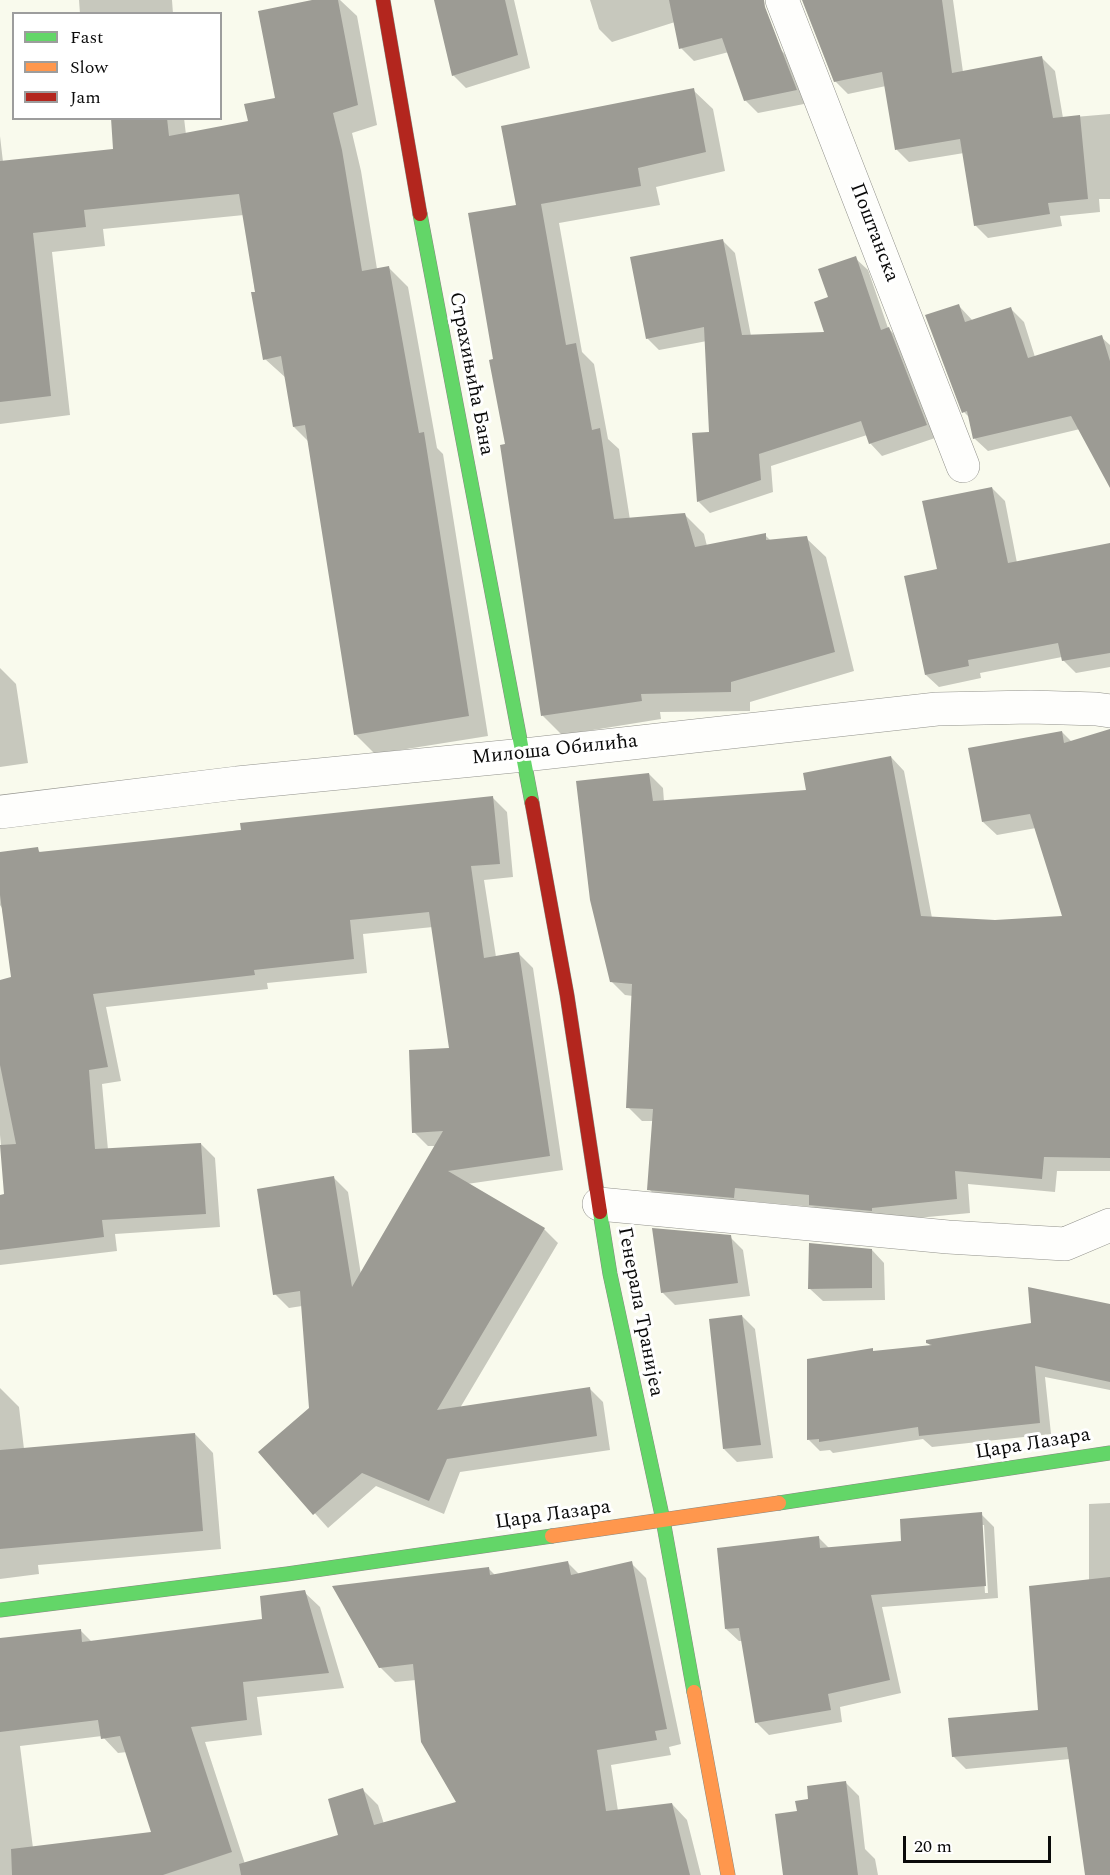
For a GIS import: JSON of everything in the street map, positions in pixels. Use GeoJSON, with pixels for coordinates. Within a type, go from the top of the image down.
{"type":"FeatureCollection","features":[{"type":"Feature","properties":{"kind":"street","name":"Страхињића Бана"},"geometry":{"type":"LineString","coordinates":[[383,0],[426,250],[524,755]]}},
{"type":"Feature","properties":{"kind":"street","name":"Поштанска"},"geometry":{"type":"LineString","coordinates":[[782,0],[963,466]]}},
{"type":"Feature","properties":{"kind":"street","name":"Милоша Обилића"},"geometry":{"type":"LineString","coordinates":[[0,812],[270,780],[937,710],[1031,707],[1110,711]]}},
{"type":"Feature","properties":{"kind":"street","name":"Генерала Транијеа"},"geometry":{"type":"LineString","coordinates":[[524,755],[574,1041],[610,1274],[663,1521],[728,1875]]}},
{"type":"Feature","properties":{"kind":"street"},"geometry":{"type":"LineString","coordinates":[[599,1204],[948,1237],[1065,1244],[1110,1225]]}},
{"type":"Feature","properties":{"kind":"street","name":"Цара Лазара"},"geometry":{"type":"LineString","coordinates":[[0,1610],[287,1574],[663,1521],[1110,1453]]}},
{"type":"Feature","properties":{"kind":"building"},"geometry":{"type":"Polygon","coordinates":[[[312,0],[338,0],[358,105],[333,113],[342,150],[362,271],[389,266],[419,433],[424,432],[469,716],[354,735],[305,425],[293,427],[281,356],[263,360],[251,292],[255,292],[239,194],[84,210],[86,227],[33,233],[51,396],[0,402],[0,161],[113,149],[111,120],[167,120],[169,136],[248,121],[244,104],[275,98],[258,11],[312,0]]]}},
{"type":"Feature","properties":{"kind":"building"},"geometry":{"type":"Polygon","coordinates":[[[434,0],[505,0],[518,55],[452,76],[434,0]]]}},
{"type":"Feature","properties":{"kind":"building"},"geometry":{"type":"Polygon","coordinates":[[[669,0],[764,0],[797,90],[744,101],[722,38],[679,49],[669,0]]]}},
{"type":"Feature","properties":{"kind":"building"},"geometry":{"type":"Polygon","coordinates":[[[802,0],[942,0],[952,73],[1042,56],[1053,118],[1080,115],[1088,199],[1048,203],[1050,214],[974,226],[960,139],[895,150],[882,72],[834,82],[802,0]]]}},
{"type":"Feature","properties":{"kind":"building"},"geometry":{"type":"Polygon","coordinates":[[[694,88],[706,152],[638,168],[641,186],[541,204],[566,345],[576,343],[592,430],[600,428],[614,519],[685,513],[695,547],[766,533],[766,540],[807,536],[835,652],[731,682],[731,692],[641,694],[642,701],[541,716],[500,445],[505,444],[489,360],[493,359],[468,213],[516,205],[501,126],[694,88]]]}},
{"type":"Feature","properties":{"kind":"building"},"geometry":{"type":"Polygon","coordinates":[[[723,239],[742,335],[824,332],[814,302],[828,297],[818,269],[856,256],[881,330],[889,327],[927,425],[869,444],[861,421],[759,454],[761,480],[697,502],[692,433],[709,432],[704,327],[646,339],[630,257],[723,239]]]}},
{"type":"Feature","properties":{"kind":"building"},"geometry":{"type":"Polygon","coordinates":[[[959,304],[965,322],[1011,307],[1028,358],[1102,335],[1110,361],[1110,488],[1071,416],[973,439],[967,411],[962,413],[925,315],[959,304]]]}},
{"type":"Feature","properties":{"kind":"building"},"geometry":{"type":"Polygon","coordinates":[[[992,487],[1008,563],[1110,543],[1110,653],[1062,661],[1058,643],[968,660],[969,666],[925,675],[904,576],[937,569],[922,501],[992,487]]]}},
{"type":"Feature","properties":{"kind":"building"},"geometry":{"type":"Polygon","coordinates":[[[1110,729],[1110,1158],[1044,1157],[1042,1179],[955,1171],[957,1199],[872,1208],[872,1211],[809,1205],[809,1195],[735,1188],[734,1198],[647,1190],[653,1109],[626,1108],[632,984],[610,982],[590,900],[576,781],[649,773],[653,801],[806,790],[803,773],[891,756],[921,916],[995,920],[1062,916],[1030,814],[982,822],[968,748],[1062,731],[1064,743],[1110,729]]]}},
{"type":"Feature","properties":{"kind":"building"},"geometry":{"type":"Polygon","coordinates":[[[493,796],[500,864],[471,866],[484,958],[519,952],[550,1156],[448,1171],[545,1228],[437,1410],[590,1387],[597,1436],[447,1459],[429,1501],[362,1473],[313,1515],[258,1452],[309,1408],[300,1291],[273,1295],[257,1189],[334,1176],[352,1287],[443,1131],[412,1133],[409,1050],[449,1048],[429,912],[350,920],[354,959],[254,970],[255,975],[93,994],[108,1067],[89,1070],[95,1149],[201,1143],[206,1214],[102,1220],[104,1237],[0,1250],[0,1195],[4,1194],[0,1145],[16,1144],[0,1065],[0,980],[11,977],[0,895],[0,852],[38,847],[39,852],[153,840],[241,830],[240,823],[493,796]]]}},
{"type":"Feature","properties":{"kind":"building"},"geometry":{"type":"Polygon","coordinates":[[[652,1228],[731,1235],[738,1283],[661,1293],[652,1228]]]}},
{"type":"Feature","properties":{"kind":"building"},"geometry":{"type":"Polygon","coordinates":[[[809,1243],[872,1249],[872,1288],[808,1289],[809,1243]]]}},
{"type":"Feature","properties":{"kind":"building"},"geometry":{"type":"Polygon","coordinates":[[[1028,1287],[1110,1304],[1110,1382],[1035,1366],[1040,1423],[919,1436],[918,1427],[819,1442],[819,1439],[807,1440],[807,1359],[873,1348],[873,1351],[932,1345],[926,1343],[926,1340],[1031,1323],[1028,1287]]]}},
{"type":"Feature","properties":{"kind":"building"},"geometry":{"type":"Polygon","coordinates":[[[742,1315],[761,1445],[723,1449],[709,1319],[742,1315]]]}},
{"type":"Feature","properties":{"kind":"building"},"geometry":{"type":"Polygon","coordinates":[[[195,1433],[203,1531],[0,1549],[0,1450],[195,1433]]]}},
{"type":"Feature","properties":{"kind":"building"},"geometry":{"type":"Polygon","coordinates":[[[982,1512],[986,1586],[871,1595],[890,1680],[828,1694],[831,1710],[755,1723],[739,1628],[725,1629],[717,1548],[819,1536],[820,1548],[901,1541],[900,1519],[982,1512]]]}},
{"type":"Feature","properties":{"kind":"building"},"geometry":{"type":"Polygon","coordinates":[[[568,1561],[571,1575],[632,1561],[667,1729],[655,1731],[657,1740],[597,1750],[606,1811],[672,1803],[690,1875],[241,1875],[239,1864],[338,1835],[328,1799],[363,1788],[374,1825],[456,1802],[421,1742],[413,1664],[379,1668],[332,1586],[489,1567],[490,1575],[568,1561]]]}},
{"type":"Feature","properties":{"kind":"building"},"geometry":{"type":"Polygon","coordinates":[[[1110,1577],[1110,1875],[1085,1875],[1067,1747],[952,1757],[948,1718],[1038,1710],[1029,1586],[1110,1577]]]}},
{"type":"Feature","properties":{"kind":"building"},"geometry":{"type":"Polygon","coordinates":[[[305,1590],[329,1673],[243,1682],[247,1720],[191,1727],[232,1852],[163,1875],[12,1875],[11,1849],[151,1832],[120,1736],[101,1739],[98,1720],[0,1732],[0,1638],[81,1629],[82,1642],[262,1619],[260,1596],[305,1590]]]}},
{"type":"Feature","properties":{"kind":"building"},"geometry":{"type":"Polygon","coordinates":[[[846,1781],[858,1875],[783,1875],[775,1814],[797,1811],[795,1801],[808,1799],[807,1786],[846,1781]]]}},
{"type":"Feature","properties":{"kind":"traffic: fast"},"geometry":{"type":"LineString","coordinates":[[420,214],[532,803]]}},
{"type":"Feature","properties":{"kind":"traffic: fast"},"geometry":{"type":"LineString","coordinates":[[600,1212],[610,1274],[663,1520],[694,1692]]}},
{"type":"Feature","properties":{"kind":"traffic: fast"},"geometry":{"type":"LineString","coordinates":[[779,1503],[1110,1453]]}},
{"type":"Feature","properties":{"kind":"traffic: fast"},"geometry":{"type":"LineString","coordinates":[[0,1610],[287,1574],[552,1536]]}},
{"type":"Feature","properties":{"kind":"traffic: slow"},"geometry":{"type":"LineString","coordinates":[[552,1536],[779,1503]]}},
{"type":"Feature","properties":{"kind":"traffic: slow"},"geometry":{"type":"LineString","coordinates":[[694,1692],[728,1875]]}},
{"type":"Feature","properties":{"kind":"traffic: jam"},"geometry":{"type":"LineString","coordinates":[[383,0],[420,214]]}},
{"type":"Feature","properties":{"kind":"traffic: jam"},"geometry":{"type":"LineString","coordinates":[[532,803],[567,995],[600,1212]]}}]}
